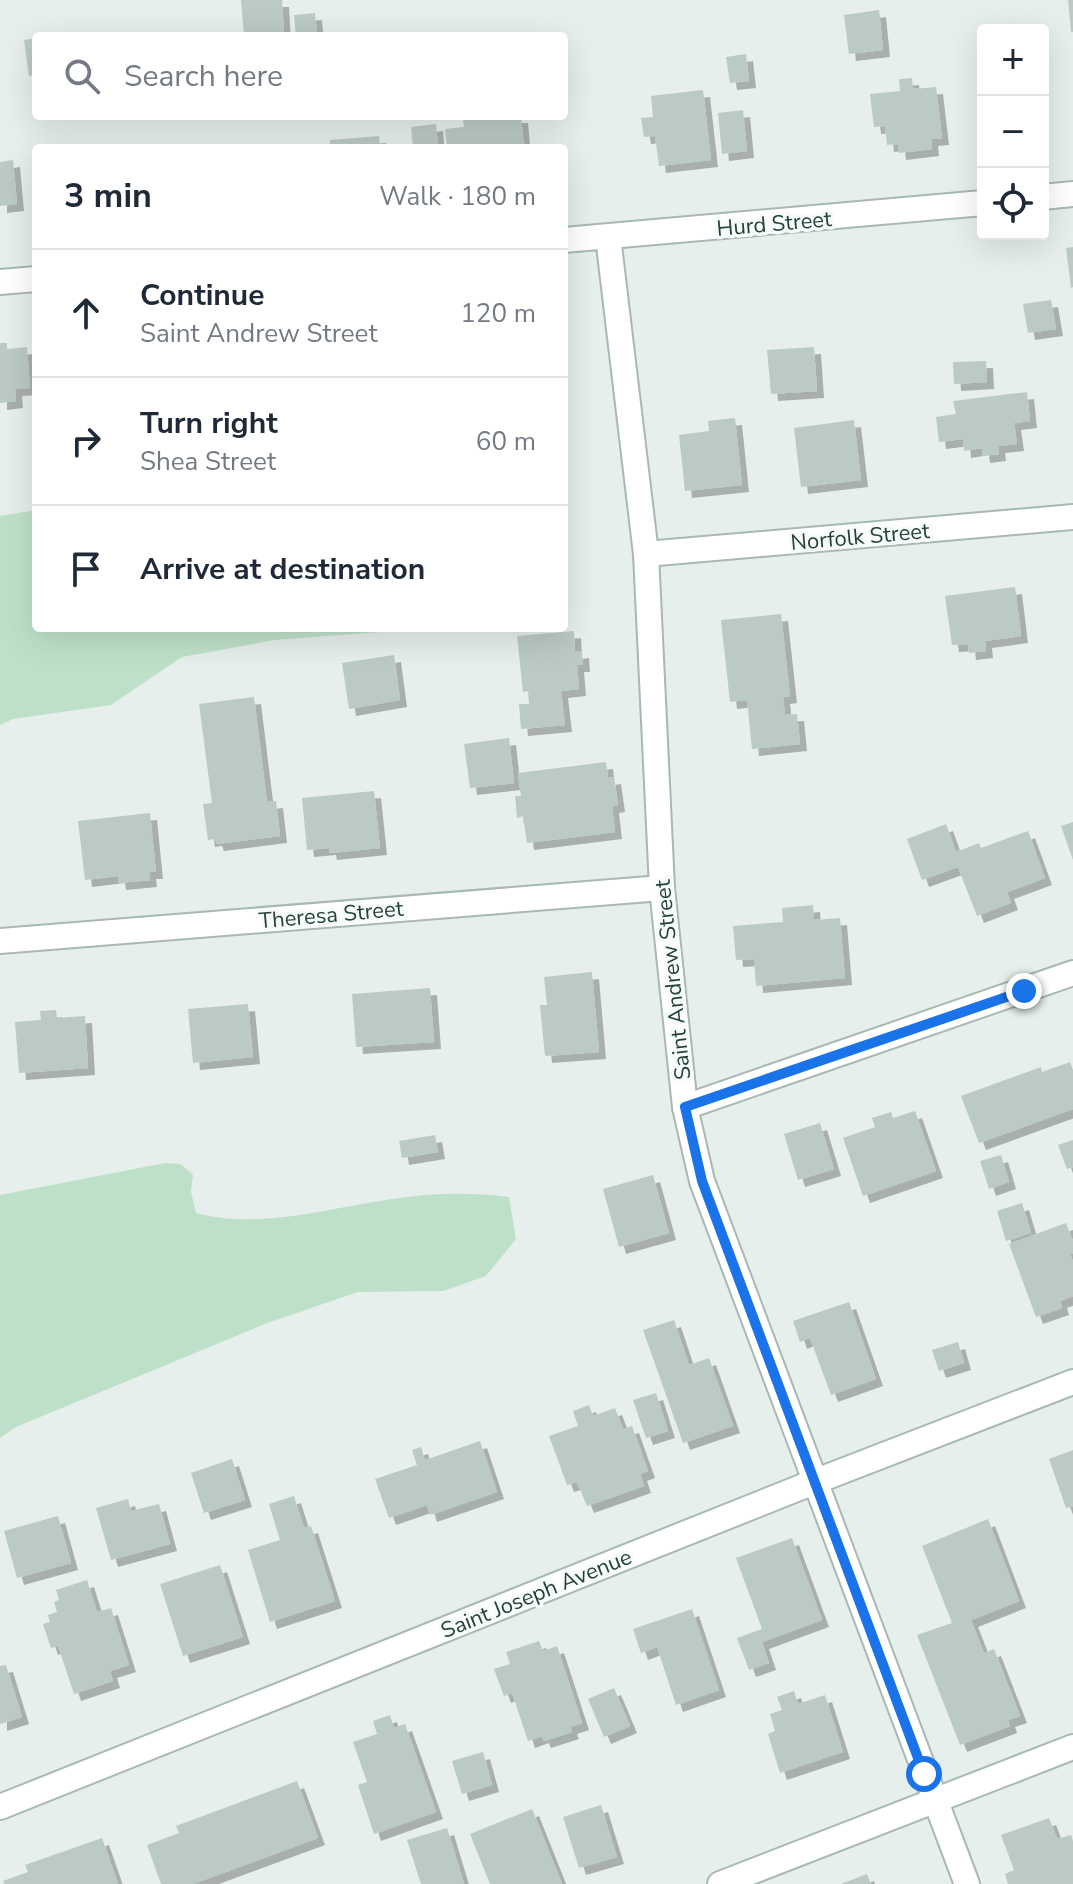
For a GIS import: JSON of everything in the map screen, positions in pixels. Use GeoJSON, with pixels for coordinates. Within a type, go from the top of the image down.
{"type":"FeatureCollection","features":[{"type":"Feature","properties":{"kind":"street"},"geometry":{"type":"LineString","coordinates":[[1049,196],[1073,194]]}},
{"type":"Feature","properties":{"kind":"street","name":"Hurd Street"},"geometry":{"type":"LineString","coordinates":[[568,240],[977,204]]}},
{"type":"Feature","properties":{"kind":"street","name":"Saint Andrew Street"},"geometry":{"type":"LineString","coordinates":[[608,237],[646,554],[662,888],[685,1107],[702,1181],[967,1884]]}},
{"type":"Feature","properties":{"kind":"street"},"geometry":{"type":"LineString","coordinates":[[0,282],[32,279]]}},
{"type":"Feature","properties":{"kind":"street","name":"Norfolk Street"},"geometry":{"type":"LineString","coordinates":[[646,554],[1073,517]]}},
{"type":"Feature","properties":{"kind":"street","name":"Theresa Street"},"geometry":{"type":"LineString","coordinates":[[0,941],[662,888]]}},
{"type":"Feature","properties":{"kind":"street"},"geometry":{"type":"LineString","coordinates":[[685,1107],[1073,973]]}},
{"type":"Feature","properties":{"kind":"street","name":"Saint Joseph Avenue"},"geometry":{"type":"LineString","coordinates":[[0,1807],[814,1482],[1073,1382]]}},
{"type":"Feature","properties":{"kind":"street"},"geometry":{"type":"LineString","coordinates":[[720,1884],[1073,1747]]}},
{"type":"Feature","properties":{"kind":"green space"},"geometry":{"type":"Polygon","coordinates":[[[32,511],[32,632],[380,632],[275,640],[182,657],[111,705],[13,719],[0,725],[0,516],[32,511]]]}},
{"type":"Feature","properties":{"kind":"green space"},"geometry":{"type":"Polygon","coordinates":[[[165,1163],[181,1164],[193,1175],[191,1192],[196,1213],[220,1218],[269,1218],[422,1195],[494,1195],[509,1197],[516,1239],[486,1276],[443,1291],[358,1292],[270,1322],[16,1427],[0,1438],[0,1195],[165,1163]]]}},
{"type":"Feature","properties":{"kind":"building"},"geometry":{"type":"Polygon","coordinates":[[[241,0],[282,0],[284,32],[244,32],[241,0]]]}},
{"type":"Feature","properties":{"kind":"building"},"geometry":{"type":"Polygon","coordinates":[[[1068,0],[1073,0],[1073,32],[1071,32],[1068,0]]]}},
{"type":"Feature","properties":{"kind":"building"},"geometry":{"type":"Polygon","coordinates":[[[879,10],[883,50],[849,54],[844,15],[879,10]]]}},
{"type":"Feature","properties":{"kind":"building"},"geometry":{"type":"Polygon","coordinates":[[[315,13],[317,32],[296,32],[294,15],[315,13]]]}},
{"type":"Feature","properties":{"kind":"building"},"geometry":{"type":"Polygon","coordinates":[[[32,39],[32,76],[29,76],[24,40],[32,39]]]}},
{"type":"Feature","properties":{"kind":"building"},"geometry":{"type":"Polygon","coordinates":[[[746,54],[749,81],[730,83],[726,57],[746,54]]]}},
{"type":"Feature","properties":{"kind":"building"},"geometry":{"type":"Polygon","coordinates":[[[912,78],[913,89],[936,87],[942,138],[931,139],[932,149],[899,153],[898,144],[887,145],[885,126],[874,127],[870,94],[900,91],[899,79],[912,78]]]}},
{"type":"Feature","properties":{"kind":"building"},"geometry":{"type":"Polygon","coordinates":[[[703,90],[711,160],[659,166],[655,136],[644,137],[641,118],[653,117],[651,96],[703,90]]]}},
{"type":"Feature","properties":{"kind":"building"},"geometry":{"type":"Polygon","coordinates":[[[743,110],[747,151],[722,154],[718,113],[743,110]]]}},
{"type":"Feature","properties":{"kind":"building"},"geometry":{"type":"Polygon","coordinates":[[[463,120],[521,120],[524,144],[447,144],[445,129],[464,127],[463,120]]]}},
{"type":"Feature","properties":{"kind":"building"},"geometry":{"type":"Polygon","coordinates":[[[436,124],[438,144],[413,144],[411,127],[436,124]]]}},
{"type":"Feature","properties":{"kind":"building"},"geometry":{"type":"Polygon","coordinates":[[[379,136],[380,144],[330,144],[330,140],[379,136]]]}},
{"type":"Feature","properties":{"kind":"building"},"geometry":{"type":"Polygon","coordinates":[[[13,160],[17,204],[0,206],[0,162],[13,160]]]}},
{"type":"Feature","properties":{"kind":"building"},"geometry":{"type":"Polygon","coordinates":[[[1073,247],[1073,287],[1071,288],[1066,248],[1073,247]]]}},
{"type":"Feature","properties":{"kind":"building"},"geometry":{"type":"Polygon","coordinates":[[[1051,300],[1056,329],[1028,333],[1023,304],[1051,300]]]}},
{"type":"Feature","properties":{"kind":"building"},"geometry":{"type":"Polygon","coordinates":[[[0,343],[7,343],[7,349],[27,347],[30,388],[15,389],[16,401],[0,403],[0,343]]]}},
{"type":"Feature","properties":{"kind":"building"},"geometry":{"type":"Polygon","coordinates":[[[814,347],[817,391],[771,394],[767,350],[814,347]]]}},
{"type":"Feature","properties":{"kind":"building"},"geometry":{"type":"Polygon","coordinates":[[[986,361],[987,382],[954,384],[953,362],[986,361]]]}},
{"type":"Feature","properties":{"kind":"building"},"geometry":{"type":"Polygon","coordinates":[[[1027,392],[1030,421],[1014,423],[1017,444],[998,446],[999,454],[983,456],[982,448],[964,451],[963,439],[939,442],[936,417],[956,414],[953,401],[1027,392]]]}},
{"type":"Feature","properties":{"kind":"building"},"geometry":{"type":"Polygon","coordinates":[[[735,418],[742,485],[685,491],[679,435],[709,431],[708,421],[735,418]]]}},
{"type":"Feature","properties":{"kind":"building"},"geometry":{"type":"Polygon","coordinates":[[[854,420],[861,480],[801,487],[794,428],[854,420]]]}},
{"type":"Feature","properties":{"kind":"building"},"geometry":{"type":"Polygon","coordinates":[[[1015,587],[1021,636],[985,641],[986,651],[969,653],[968,644],[952,645],[945,596],[1015,587]]]}},
{"type":"Feature","properties":{"kind":"building"},"geometry":{"type":"Polygon","coordinates":[[[781,614],[790,696],[783,697],[785,715],[797,714],[800,744],[752,749],[747,700],[730,702],[721,620],[781,614]]]}},
{"type":"Feature","properties":{"kind":"building"},"geometry":{"type":"Polygon","coordinates":[[[574,631],[575,652],[582,651],[583,665],[577,665],[579,689],[561,691],[565,725],[521,729],[519,704],[529,704],[528,691],[523,692],[517,636],[574,631]]]}},
{"type":"Feature","properties":{"kind":"building"},"geometry":{"type":"Polygon","coordinates":[[[394,655],[400,700],[349,709],[342,663],[394,655]]]}},
{"type":"Feature","properties":{"kind":"building"},"geometry":{"type":"Polygon","coordinates":[[[254,697],[267,802],[276,801],[280,836],[217,844],[215,839],[208,840],[203,804],[212,803],[199,704],[254,697]]]}},
{"type":"Feature","properties":{"kind":"building"},"geometry":{"type":"Polygon","coordinates":[[[509,738],[514,783],[470,788],[464,744],[509,738]]]}},
{"type":"Feature","properties":{"kind":"building"},"geometry":{"type":"Polygon","coordinates":[[[606,762],[608,778],[614,777],[618,805],[612,806],[615,832],[527,843],[523,816],[517,818],[515,796],[521,796],[518,773],[606,762]]]}},
{"type":"Feature","properties":{"kind":"building"},"geometry":{"type":"Polygon","coordinates":[[[374,791],[380,848],[330,853],[329,848],[307,850],[302,798],[374,791]]]}},
{"type":"Feature","properties":{"kind":"building"},"geometry":{"type":"Polygon","coordinates":[[[150,813],[156,872],[149,872],[150,880],[119,883],[118,876],[85,880],[78,821],[150,813]]]}},
{"type":"Feature","properties":{"kind":"building"},"geometry":{"type":"Polygon","coordinates":[[[1073,822],[1073,860],[1061,826],[1073,822]]]}},
{"type":"Feature","properties":{"kind":"building"},"geometry":{"type":"Polygon","coordinates":[[[946,824],[956,852],[979,843],[981,848],[1028,831],[1045,878],[1007,892],[1011,903],[977,916],[958,867],[922,880],[907,839],[946,824]]]}},
{"type":"Feature","properties":{"kind":"building"},"geometry":{"type":"Polygon","coordinates":[[[813,905],[814,920],[840,918],[845,978],[756,986],[754,959],[736,960],[733,926],[783,922],[782,908],[813,905]]]}},
{"type":"Feature","properties":{"kind":"building"},"geometry":{"type":"Polygon","coordinates":[[[592,972],[599,1052],[545,1056],[540,1005],[547,1005],[544,977],[592,972]]]}},
{"type":"Feature","properties":{"kind":"building"},"geometry":{"type":"Polygon","coordinates":[[[430,988],[434,1042],[356,1047],[352,994],[430,988]]]}},
{"type":"Feature","properties":{"kind":"building"},"geometry":{"type":"Polygon","coordinates":[[[248,1004],[253,1057],[193,1063],[188,1009],[248,1004]]]}},
{"type":"Feature","properties":{"kind":"building"},"geometry":{"type":"Polygon","coordinates":[[[56,1010],[57,1018],[85,1016],[88,1068],[19,1073],[15,1022],[41,1020],[40,1011],[56,1010]]]}},
{"type":"Feature","properties":{"kind":"building"},"geometry":{"type":"Polygon","coordinates":[[[1070,1062],[1073,1070],[1073,1109],[979,1143],[961,1096],[1041,1067],[1042,1072],[1070,1062]]]}},
{"type":"Feature","properties":{"kind":"building"},"geometry":{"type":"Polygon","coordinates":[[[915,1111],[936,1171],[863,1196],[843,1138],[875,1127],[872,1118],[891,1112],[893,1118],[915,1111]]]}},
{"type":"Feature","properties":{"kind":"building"},"geometry":{"type":"Polygon","coordinates":[[[820,1123],[834,1169],[798,1180],[784,1134],[820,1123]]]}},
{"type":"Feature","properties":{"kind":"building"},"geometry":{"type":"Polygon","coordinates":[[[435,1135],[438,1152],[402,1158],[399,1141],[435,1135]]]}},
{"type":"Feature","properties":{"kind":"building"},"geometry":{"type":"Polygon","coordinates":[[[1073,1140],[1073,1167],[1067,1169],[1058,1145],[1073,1140]]]}},
{"type":"Feature","properties":{"kind":"building"},"geometry":{"type":"Polygon","coordinates":[[[1001,1155],[1009,1182],[989,1189],[980,1161],[1001,1155]]]}},
{"type":"Feature","properties":{"kind":"building"},"geometry":{"type":"Polygon","coordinates":[[[653,1175],[669,1233],[619,1247],[603,1189],[653,1175]]]}},
{"type":"Feature","properties":{"kind":"building"},"geometry":{"type":"Polygon","coordinates":[[[1022,1203],[1031,1233],[1006,1241],[997,1211],[1022,1203]]]}},
{"type":"Feature","properties":{"kind":"building"},"geometry":{"type":"Polygon","coordinates":[[[1066,1223],[1073,1241],[1073,1253],[1070,1254],[1073,1262],[1073,1296],[1060,1301],[1062,1308],[1036,1317],[1009,1244],[1066,1223]]]}},
{"type":"Feature","properties":{"kind":"building"},"geometry":{"type":"Polygon","coordinates":[[[849,1302],[876,1379],[831,1395],[810,1338],[800,1342],[793,1321],[849,1302]]]}},
{"type":"Feature","properties":{"kind":"building"},"geometry":{"type":"Polygon","coordinates":[[[674,1320],[689,1365],[709,1358],[733,1426],[683,1443],[643,1330],[674,1320]]]}},
{"type":"Feature","properties":{"kind":"building"},"geometry":{"type":"Polygon","coordinates":[[[958,1342],[964,1363],[939,1371],[932,1350],[958,1342]]]}},
{"type":"Feature","properties":{"kind":"building"},"geometry":{"type":"Polygon","coordinates":[[[656,1393],[668,1431],[646,1438],[633,1400],[656,1393]]]}},
{"type":"Feature","properties":{"kind":"building"},"geometry":{"type":"Polygon","coordinates":[[[589,1405],[593,1416],[615,1408],[623,1429],[632,1426],[648,1471],[640,1474],[644,1486],[587,1506],[577,1482],[567,1485],[549,1436],[578,1426],[573,1411],[589,1405]]]}},
{"type":"Feature","properties":{"kind":"building"},"geometry":{"type":"Polygon","coordinates":[[[480,1441],[497,1492],[430,1515],[427,1505],[389,1518],[375,1479],[417,1465],[412,1450],[421,1447],[425,1460],[480,1441]]]}},
{"type":"Feature","properties":{"kind":"building"},"geometry":{"type":"Polygon","coordinates":[[[1073,1450],[1073,1506],[1066,1508],[1049,1459],[1073,1450]]]}},
{"type":"Feature","properties":{"kind":"building"},"geometry":{"type":"Polygon","coordinates":[[[232,1459],[245,1500],[204,1513],[191,1473],[232,1459]]]}},
{"type":"Feature","properties":{"kind":"building"},"geometry":{"type":"Polygon","coordinates":[[[294,1496],[304,1528],[311,1526],[335,1601],[270,1622],[248,1550],[280,1540],[269,1504],[294,1496]]]}},
{"type":"Feature","properties":{"kind":"building"},"geometry":{"type":"Polygon","coordinates":[[[128,1499],[131,1511],[159,1504],[170,1544],[111,1560],[96,1508],[128,1499]]]}},
{"type":"Feature","properties":{"kind":"building"},"geometry":{"type":"Polygon","coordinates":[[[58,1516],[71,1563],[17,1578],[4,1531],[58,1516]]]}},
{"type":"Feature","properties":{"kind":"building"},"geometry":{"type":"Polygon","coordinates":[[[988,1519],[1019,1601],[971,1620],[984,1653],[994,1649],[1020,1716],[1008,1720],[1010,1726],[960,1745],[917,1635],[952,1623],[922,1546],[988,1519]]]}},
{"type":"Feature","properties":{"kind":"building"},"geometry":{"type":"Polygon","coordinates":[[[792,1538],[822,1620],[762,1642],[769,1663],[749,1670],[737,1638],[762,1629],[736,1558],[792,1538]]]}},
{"type":"Feature","properties":{"kind":"building"},"geometry":{"type":"Polygon","coordinates":[[[220,1565],[243,1637],[183,1656],[160,1584],[220,1565]]]}},
{"type":"Feature","properties":{"kind":"building"},"geometry":{"type":"Polygon","coordinates":[[[87,1580],[97,1612],[111,1608],[129,1665],[110,1671],[113,1681],[74,1694],[58,1646],[51,1648],[43,1624],[50,1622],[48,1615],[57,1612],[54,1602],[59,1600],[56,1590],[87,1580]]]}},
{"type":"Feature","properties":{"kind":"building"},"geometry":{"type":"Polygon","coordinates":[[[692,1609],[719,1690],[676,1705],[657,1647],[641,1653],[633,1629],[692,1609]]]}},
{"type":"Feature","properties":{"kind":"building"},"geometry":{"type":"Polygon","coordinates":[[[539,1641],[543,1651],[557,1646],[582,1723],[570,1727],[572,1732],[544,1741],[542,1736],[528,1741],[512,1693],[504,1696],[494,1669],[510,1664],[506,1652],[539,1641]]]}},
{"type":"Feature","properties":{"kind":"building"},"geometry":{"type":"Polygon","coordinates":[[[6,1665],[22,1717],[0,1724],[0,1666],[6,1665]]]}},
{"type":"Feature","properties":{"kind":"building"},"geometry":{"type":"Polygon","coordinates":[[[614,1688],[630,1726],[604,1737],[588,1699],[614,1688]]]}},
{"type":"Feature","properties":{"kind":"building"},"geometry":{"type":"Polygon","coordinates":[[[794,1691],[798,1704],[825,1695],[843,1752],[780,1773],[768,1734],[775,1731],[770,1714],[782,1710],[777,1697],[794,1691]]]}},
{"type":"Feature","properties":{"kind":"building"},"geometry":{"type":"Polygon","coordinates":[[[390,1715],[394,1728],[405,1724],[436,1812],[374,1834],[358,1785],[367,1782],[353,1742],[377,1734],[373,1721],[390,1715]]]}},
{"type":"Feature","properties":{"kind":"building"},"geometry":{"type":"Polygon","coordinates":[[[483,1752],[492,1785],[462,1794],[452,1761],[483,1752]]]}},
{"type":"Feature","properties":{"kind":"building"},"geometry":{"type":"Polygon","coordinates":[[[297,1781],[318,1838],[193,1884],[161,1884],[147,1845],[179,1833],[176,1826],[297,1781]]]}},
{"type":"Feature","properties":{"kind":"building"},"geometry":{"type":"Polygon","coordinates":[[[601,1805],[617,1857],[579,1868],[563,1817],[601,1805]]]}},
{"type":"Feature","properties":{"kind":"building"},"geometry":{"type":"Polygon","coordinates":[[[532,1809],[562,1884],[490,1884],[470,1834],[532,1809]]]}},
{"type":"Feature","properties":{"kind":"building"},"geometry":{"type":"Polygon","coordinates":[[[1049,1818],[1057,1839],[1071,1835],[1073,1884],[1008,1884],[1005,1874],[1014,1870],[1001,1835],[1049,1818]]]}},
{"type":"Feature","properties":{"kind":"building"},"geometry":{"type":"Polygon","coordinates":[[[447,1828],[464,1884],[421,1884],[407,1840],[447,1828]]]}},
{"type":"Feature","properties":{"kind":"building"},"geometry":{"type":"Polygon","coordinates":[[[102,1838],[118,1884],[4,1884],[3,1881],[28,1872],[25,1865],[102,1838]]]}},
{"type":"Feature","properties":{"kind":"building"},"geometry":{"type":"Polygon","coordinates":[[[867,1874],[871,1884],[841,1884],[867,1874]]]}},
{"type":"Feature","properties":{"kind":"route"},"geometry":{"type":"LineString","coordinates":[[924,1774],[702,1181],[685,1107],[1024,991]]}}]}
